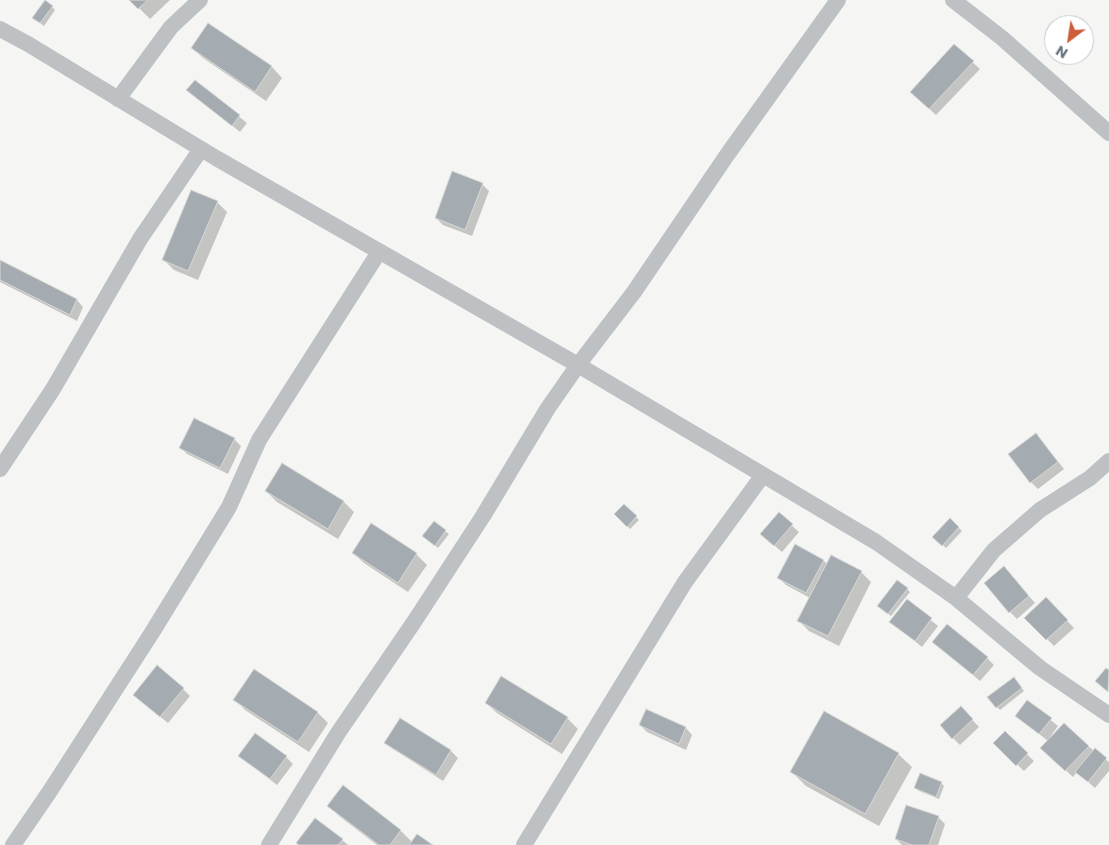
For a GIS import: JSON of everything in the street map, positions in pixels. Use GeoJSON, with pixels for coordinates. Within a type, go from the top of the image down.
{"type":"FeatureCollection","features":[{"type":"Feature","properties":{"kind":"street"},"geometry":{"type":"LineString","coordinates":[[118,99],[171,27],[200,0]]}},
{"type":"Feature","properties":{"kind":"street"},"geometry":{"type":"LineString","coordinates":[[268,845],[338,733],[430,598],[548,408],[578,365],[634,292],[727,155],[838,0]]}},
{"type":"Feature","properties":{"kind":"street"},"geometry":{"type":"LineString","coordinates":[[953,0],[1002,38],[1109,133]]}},
{"type":"Feature","properties":{"kind":"street"},"geometry":{"type":"LineString","coordinates":[[1,33],[28,44],[202,149],[578,365],[876,542],[956,598],[1040,668],[1109,715]]}},
{"type":"Feature","properties":{"kind":"street"},"geometry":{"type":"LineString","coordinates":[[0,469],[53,389],[140,240],[202,149]]}},
{"type":"Feature","properties":{"kind":"street"},"geometry":{"type":"LineString","coordinates":[[13,845],[56,783],[153,631],[230,506],[259,440],[379,252]]}},
{"type":"Feature","properties":{"kind":"street"},"geometry":{"type":"LineString","coordinates":[[956,598],[994,550],[1040,510],[1090,478],[1109,461]]}},
{"type":"Feature","properties":{"kind":"street"},"geometry":{"type":"LineString","coordinates":[[524,845],[685,582],[763,475]]}},
{"type":"Feature","properties":{"kind":"building"},"geometry":{"type":"Polygon","coordinates":[[[45,0],[53,6],[40,23],[32,18],[45,0]]]}},
{"type":"Feature","properties":{"kind":"building"},"geometry":{"type":"Polygon","coordinates":[[[129,0],[148,0],[138,9],[129,0]]]}},
{"type":"Feature","properties":{"kind":"building"},"geometry":{"type":"Polygon","coordinates":[[[208,23],[272,66],[255,92],[191,48],[208,23]]]}},
{"type":"Feature","properties":{"kind":"building"},"geometry":{"type":"Polygon","coordinates":[[[954,44],[974,61],[929,109],[910,92],[954,44]]]}},
{"type":"Feature","properties":{"kind":"building"},"geometry":{"type":"Polygon","coordinates":[[[195,80],[240,115],[232,126],[186,90],[195,80]]]}},
{"type":"Feature","properties":{"kind":"building"},"geometry":{"type":"Polygon","coordinates":[[[452,171],[483,183],[465,230],[435,218],[452,171]]]}},
{"type":"Feature","properties":{"kind":"building"},"geometry":{"type":"Polygon","coordinates":[[[191,190],[218,201],[188,271],[162,260],[191,190]]]}},
{"type":"Feature","properties":{"kind":"building"},"geometry":{"type":"Polygon","coordinates":[[[0,260],[77,299],[70,315],[0,280],[0,260]]]}},
{"type":"Feature","properties":{"kind":"building"},"geometry":{"type":"Polygon","coordinates":[[[194,418],[235,438],[220,468],[179,448],[194,418]]]}},
{"type":"Feature","properties":{"kind":"building"},"geometry":{"type":"Polygon","coordinates":[[[1036,433],[1058,462],[1030,483],[1008,454],[1036,433]]]}},
{"type":"Feature","properties":{"kind":"building"},"geometry":{"type":"Polygon","coordinates":[[[282,463],[344,501],[328,529],[265,491],[282,463]]]}},
{"type":"Feature","properties":{"kind":"building"},"geometry":{"type":"Polygon","coordinates":[[[624,504],[637,516],[627,527],[614,514],[624,504]]]}},
{"type":"Feature","properties":{"kind":"building"},"geometry":{"type":"Polygon","coordinates":[[[779,512],[793,524],[774,546],[760,534],[779,512]]]}},
{"type":"Feature","properties":{"kind":"building"},"geometry":{"type":"Polygon","coordinates":[[[950,518],[959,527],[942,546],[932,537],[950,518]]]}},
{"type":"Feature","properties":{"kind":"building"},"geometry":{"type":"Polygon","coordinates":[[[434,521],[446,530],[435,546],[422,536],[434,521]]]}},
{"type":"Feature","properties":{"kind":"building"},"geometry":{"type":"Polygon","coordinates":[[[371,523],[417,553],[398,583],[352,553],[371,523]]]}},
{"type":"Feature","properties":{"kind":"building"},"geometry":{"type":"Polygon","coordinates":[[[795,544],[824,560],[806,593],[777,578],[795,544]]]}},
{"type":"Feature","properties":{"kind":"building"},"geometry":{"type":"Polygon","coordinates":[[[831,555],[862,571],[828,636],[797,621],[831,555]]]}},
{"type":"Feature","properties":{"kind":"building"},"geometry":{"type":"Polygon","coordinates":[[[1004,566],[1029,596],[1009,613],[984,583],[1004,566]]]}},
{"type":"Feature","properties":{"kind":"building"},"geometry":{"type":"Polygon","coordinates":[[[897,580],[908,588],[888,614],[877,606],[897,580]]]}},
{"type":"Feature","properties":{"kind":"building"},"geometry":{"type":"Polygon","coordinates":[[[1046,597],[1068,620],[1046,640],[1024,618],[1046,597]]]}},
{"type":"Feature","properties":{"kind":"building"},"geometry":{"type":"Polygon","coordinates":[[[907,599],[932,618],[915,641],[889,622],[907,599]]]}},
{"type":"Feature","properties":{"kind":"building"},"geometry":{"type":"Polygon","coordinates":[[[947,624],[988,657],[973,675],[932,642],[947,624]]]}},
{"type":"Feature","properties":{"kind":"building"},"geometry":{"type":"Polygon","coordinates":[[[157,665],[184,688],[160,717],[133,695],[157,665]]]}},
{"type":"Feature","properties":{"kind":"building"},"geometry":{"type":"Polygon","coordinates":[[[1106,668],[1109,670],[1108,692],[1095,681],[1106,668]]]}},
{"type":"Feature","properties":{"kind":"building"},"geometry":{"type":"Polygon","coordinates":[[[254,669],[318,712],[298,742],[233,700],[254,669]]]}},
{"type":"Feature","properties":{"kind":"building"},"geometry":{"type":"Polygon","coordinates":[[[501,676],[568,717],[551,744],[485,703],[501,676]]]}},
{"type":"Feature","properties":{"kind":"building"},"geometry":{"type":"Polygon","coordinates":[[[1014,677],[1022,688],[996,708],[987,697],[1014,677]]]}},
{"type":"Feature","properties":{"kind":"building"},"geometry":{"type":"Polygon","coordinates":[[[1027,700],[1052,718],[1039,734],[1015,716],[1027,700]]]}},
{"type":"Feature","properties":{"kind":"building"},"geometry":{"type":"Polygon","coordinates":[[[961,706],[973,719],[952,739],[940,725],[961,706]]]}},
{"type":"Feature","properties":{"kind":"building"},"geometry":{"type":"Polygon","coordinates":[[[646,709],[686,727],[679,744],[639,725],[646,709]]]}},
{"type":"Feature","properties":{"kind":"building"},"geometry":{"type":"Polygon","coordinates":[[[824,711],[899,753],[865,814],[790,772],[824,711]]]}},
{"type":"Feature","properties":{"kind":"building"},"geometry":{"type":"Polygon","coordinates":[[[400,718],[451,750],[436,775],[384,743],[400,718]]]}},
{"type":"Feature","properties":{"kind":"building"},"geometry":{"type":"Polygon","coordinates":[[[1064,723],[1089,746],[1065,771],[1040,748],[1064,723]]]}},
{"type":"Feature","properties":{"kind":"building"},"geometry":{"type":"Polygon","coordinates":[[[1005,731],[1028,753],[1016,766],[993,743],[1005,731]]]}},
{"type":"Feature","properties":{"kind":"building"},"geometry":{"type":"Polygon","coordinates":[[[255,733],[287,756],[270,779],[238,756],[255,733]]]}},
{"type":"Feature","properties":{"kind":"building"},"geometry":{"type":"Polygon","coordinates":[[[1095,748],[1107,758],[1088,782],[1075,772],[1095,748]]]}},
{"type":"Feature","properties":{"kind":"building"},"geometry":{"type":"Polygon","coordinates":[[[920,773],[942,782],[936,797],[914,788],[920,773]]]}},
{"type":"Feature","properties":{"kind":"building"},"geometry":{"type":"Polygon","coordinates":[[[343,785],[401,830],[390,845],[379,845],[327,806],[343,785]]]}},
{"type":"Feature","properties":{"kind":"building"},"geometry":{"type":"Polygon","coordinates":[[[906,805],[939,816],[929,845],[912,845],[895,839],[906,805]]]}},
{"type":"Feature","properties":{"kind":"building"},"geometry":{"type":"Polygon","coordinates":[[[315,818],[343,839],[338,845],[299,845],[296,843],[315,818]]]}},
{"type":"Feature","properties":{"kind":"building"},"geometry":{"type":"Polygon","coordinates":[[[417,834],[433,845],[409,845],[417,834]]]}}]}
